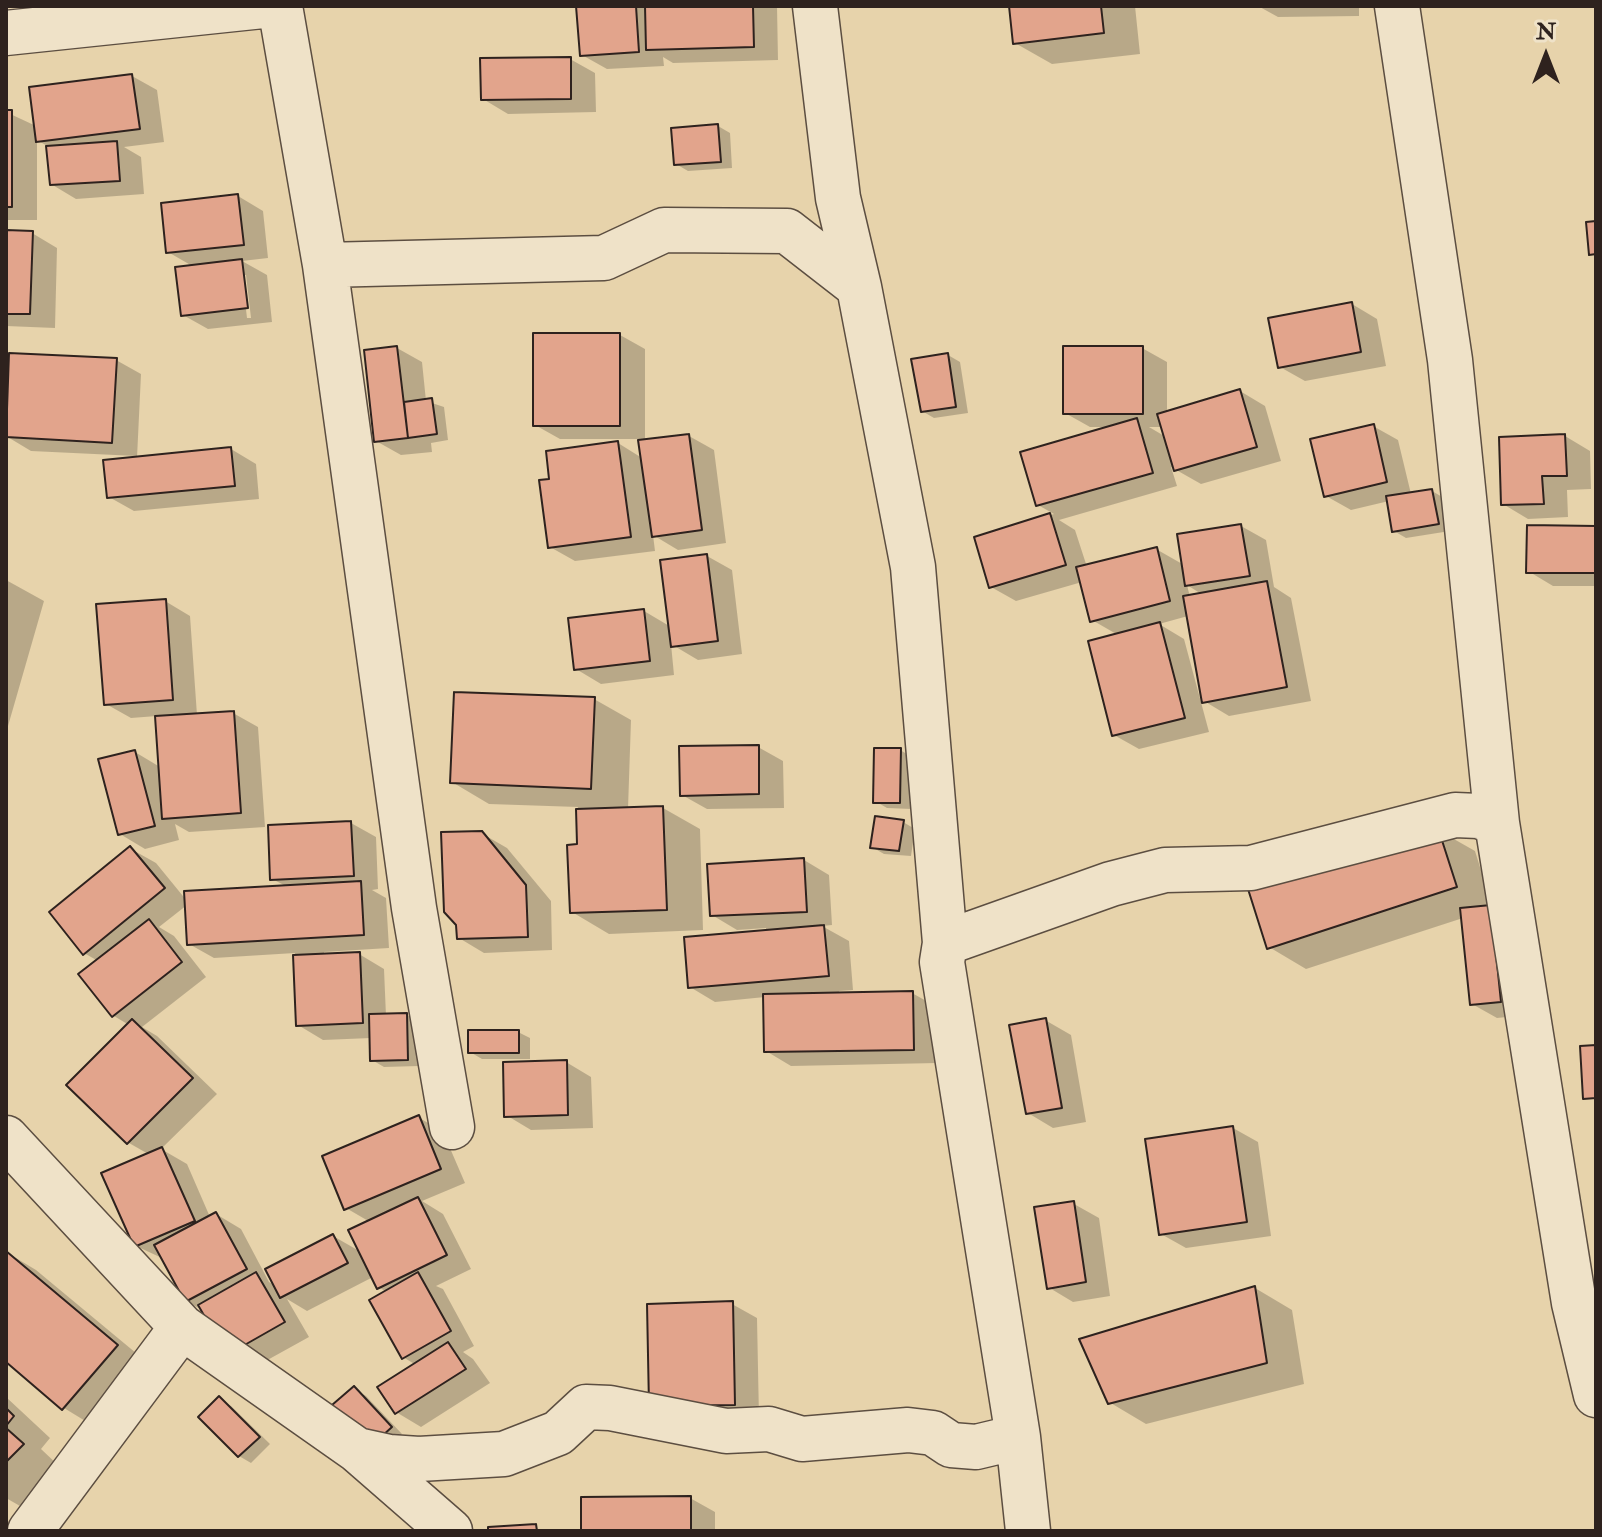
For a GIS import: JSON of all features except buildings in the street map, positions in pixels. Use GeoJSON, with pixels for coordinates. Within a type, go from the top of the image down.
{"type":"FeatureCollection","features":[{"type":"Feature","properties":{"kind":"street"},"geometry":{"type":"LineString","coordinates":[[6,33],[263,6]]}},
{"type":"Feature","properties":{"kind":"street"},"geometry":{"type":"LineString","coordinates":[[280,6],[325,265],[414,908],[452,1127]]}},
{"type":"Feature","properties":{"kind":"street"},"geometry":{"type":"LineString","coordinates":[[815,6],[838,198],[859,287],[913,567],[945,943],[942,962],[1018,1437],[1028,1531]]}},
{"type":"Feature","properties":{"kind":"street"},"geometry":{"type":"LineString","coordinates":[[1397,6],[1450,360],[1497,823],[1574,1303],[1596,1395]]}},
{"type":"Feature","properties":{"kind":"street"},"geometry":{"type":"LineString","coordinates":[[325,265],[604,258],[664,230],[787,231],[859,287]]}},
{"type":"Feature","properties":{"kind":"street"},"geometry":{"type":"LineString","coordinates":[[945,943],[1111,884],[1165,870],[1251,868],[1455,815],[1479,816],[1497,823]]}},
{"type":"Feature","properties":{"kind":"street"},"geometry":{"type":"LineString","coordinates":[[6,1138],[182,1327],[357,1450],[450,1531]]}},
{"type":"Feature","properties":{"kind":"street"},"geometry":{"type":"LineString","coordinates":[[30,1531],[182,1327]]}},
{"type":"Feature","properties":{"kind":"street"},"geometry":{"type":"LineString","coordinates":[[357,1450],[419,1459],[504,1454],[558,1433],[586,1407],[610,1408],[726,1431],[769,1429],[802,1439],[908,1430],[933,1433],[951,1445],[976,1447],[1018,1437]]}}]}
